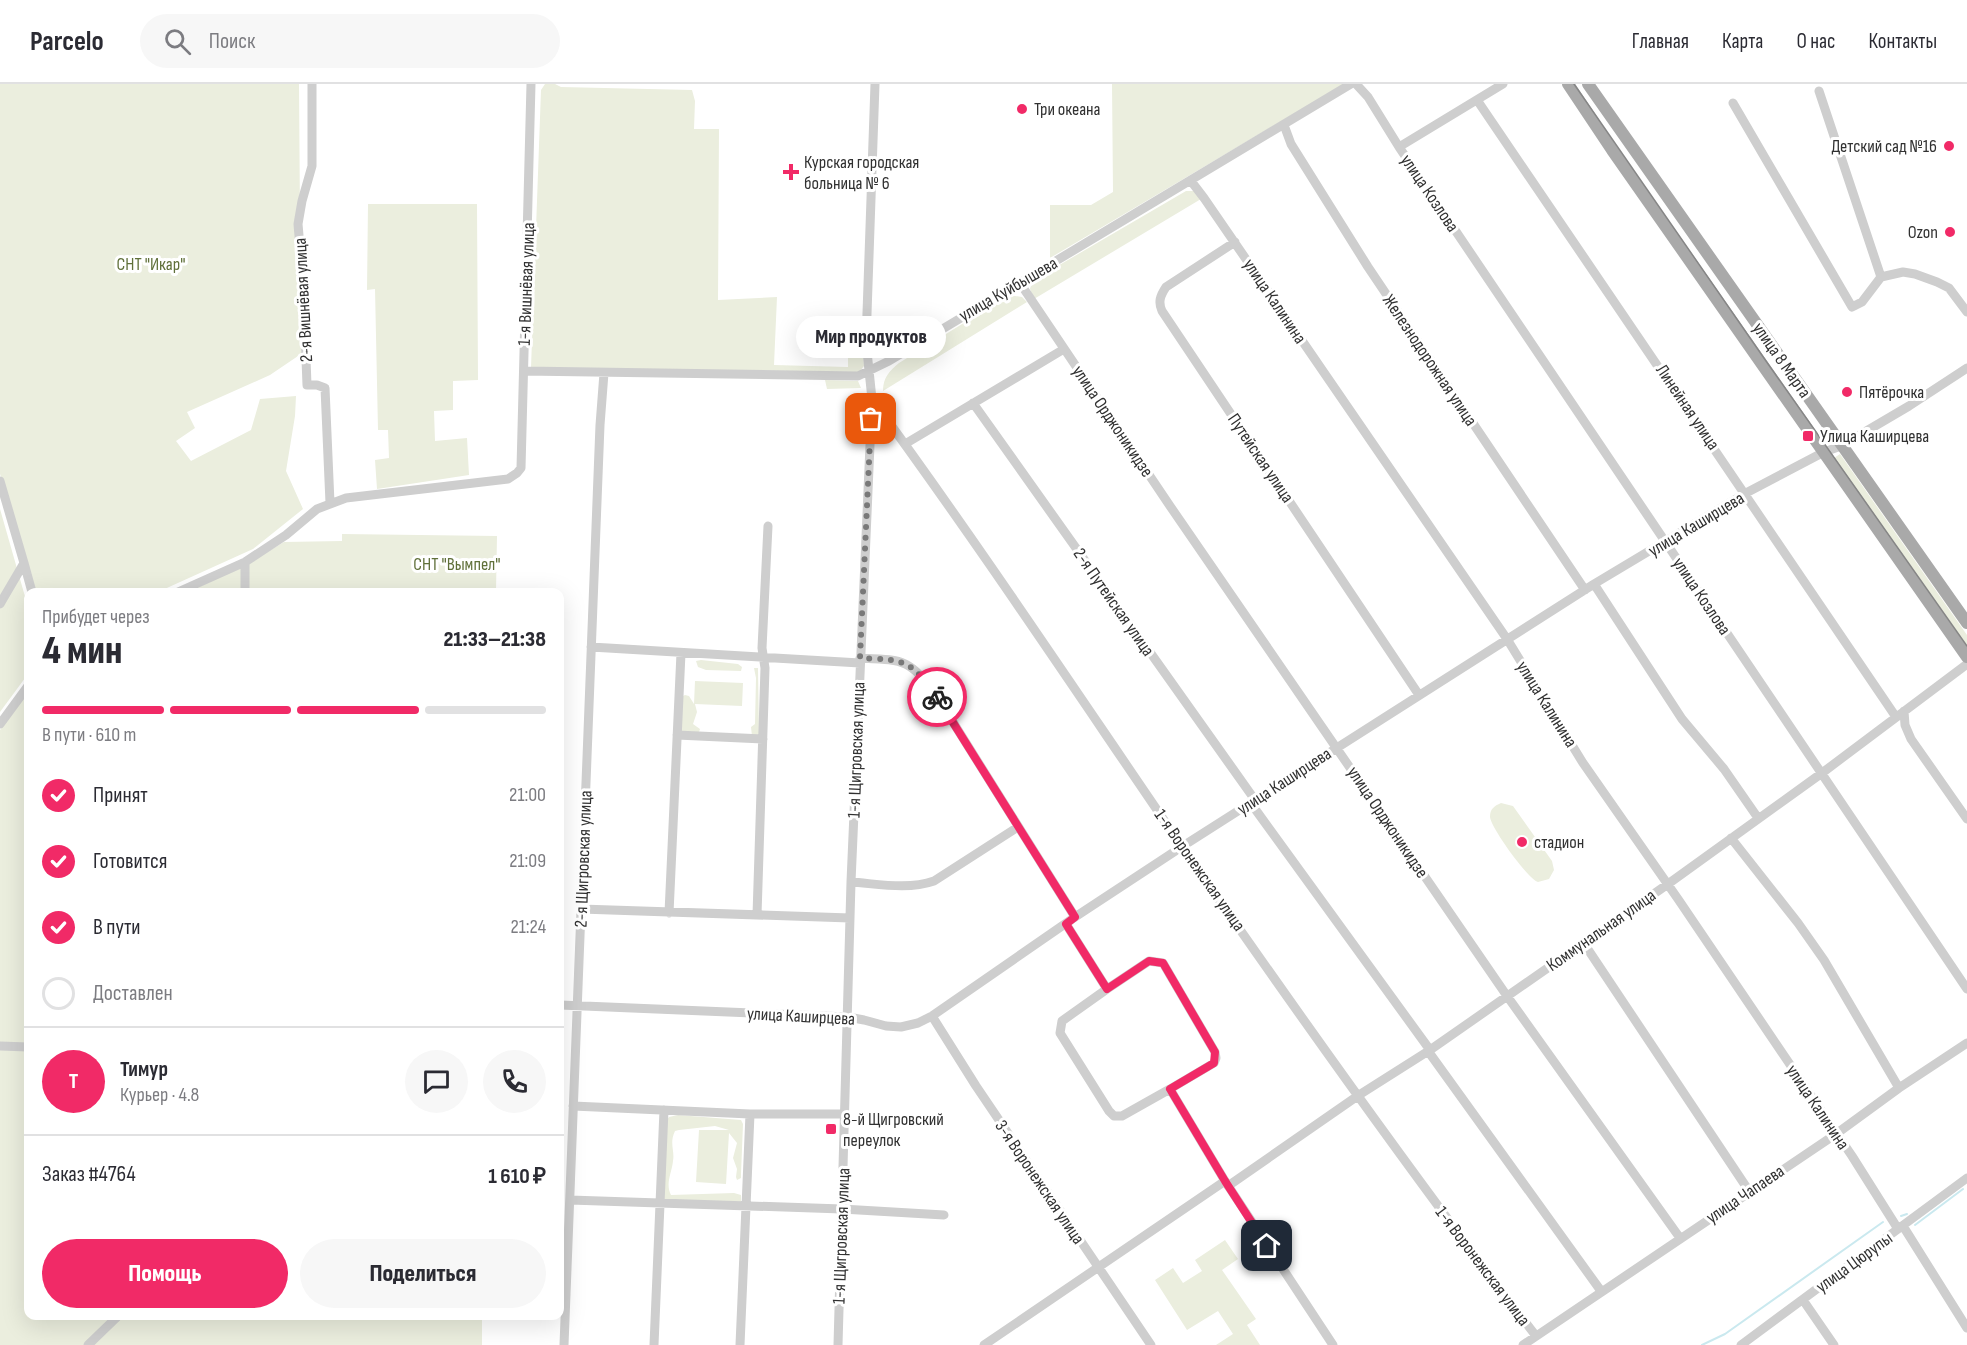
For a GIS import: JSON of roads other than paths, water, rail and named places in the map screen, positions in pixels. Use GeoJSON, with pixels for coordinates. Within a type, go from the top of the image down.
{"type":"FeatureCollection","features":[{"type":"Feature","properties":{"kind":"main road","name":"улица 8 Марта"},"geometry":{"type":"LineString","coordinates":[[1568,84],[1967,657]]}},
{"type":"Feature","properties":{"kind":"main road","name":"улица 8 Марта"},"geometry":{"type":"LineString","coordinates":[[1588,84],[1967,623]]}},
{"type":"Feature","properties":{"kind":"street","name":"2-я Вишнёвая улица"},"geometry":{"type":"LineString","coordinates":[[312,84],[312,166],[302,201],[299,232],[307,385],[325,388],[330,503]]}},
{"type":"Feature","properties":{"kind":"street","name":"1-я Вишнёвая улица"},"geometry":{"type":"LineString","coordinates":[[330,503],[346,498],[508,479],[520,468],[531,84]]}},
{"type":"Feature","properties":{"kind":"street","name":"1-я Щигровская улица"},"geometry":{"type":"LineString","coordinates":[[838,1345],[851,882],[872,399],[867,342],[875,84]]}},
{"type":"Feature","properties":{"kind":"street","name":"улица Куйбышева"},"geometry":{"type":"LineString","coordinates":[[524,371],[851,377],[870,371],[1191,182],[1351,84]]}},
{"type":"Feature","properties":{"kind":"street","name":"улица Козлова"},"geometry":{"type":"LineString","coordinates":[[1356,84],[1368,97],[1399,147],[1967,989]]}},
{"type":"Feature","properties":{"kind":"street"},"geometry":{"type":"LineString","coordinates":[[1399,147],[1503,84]]}},
{"type":"Feature","properties":{"kind":"street"},"geometry":{"type":"LineString","coordinates":[[1819,91],[1878,281]]}},
{"type":"Feature","properties":{"kind":"street","name":"Линейная улица"},"geometry":{"type":"LineString","coordinates":[[1478,99],[1746,493],[1900,714],[1911,739],[1967,819]]}},
{"type":"Feature","properties":{"kind":"street"},"geometry":{"type":"LineString","coordinates":[[1733,103],[1850,306],[1862,302],[1878,281],[1903,272],[1915,273],[1949,288],[1967,312]]}},
{"type":"Feature","properties":{"kind":"street","name":"Железнодорожная улица"},"geometry":{"type":"LineString","coordinates":[[1284,125],[1291,144],[1368,267],[1585,590]]}},
{"type":"Feature","properties":{"kind":"street","name":"улица Калинина"},"geometry":{"type":"LineString","coordinates":[[1191,182],[1235,242],[1507,639],[1583,763],[1668,884],[1967,1328]]}},
{"type":"Feature","properties":{"kind":"street","name":"Путейская улица"},"geometry":{"type":"LineString","coordinates":[[1235,242],[1166,287],[1161,294],[1160,306],[1419,695]]}},
{"type":"Feature","properties":{"kind":"street","name":"улица Орджоникидзе"},"geometry":{"type":"LineString","coordinates":[[1020,283],[1507,996],[1680,1238]]}},
{"type":"Feature","properties":{"kind":"street"},"geometry":{"type":"LineString","coordinates":[[905,444],[1064,349]]}},
{"type":"Feature","properties":{"kind":"street","name":"улица Каширцева"},"geometry":{"type":"LineString","coordinates":[[564,1005],[848,1017],[901,1027],[918,1023],[933,1016],[1182,846],[1594,584],[1746,493],[1824,452],[1841,446],[1967,368]]}},
{"type":"Feature","properties":{"kind":"street","name":"2-я Щигровская улица"},"geometry":{"type":"LineString","coordinates":[[564,1345],[604,373]]}},
{"type":"Feature","properties":{"kind":"street","name":"1-я Воронежская улица"},"geometry":{"type":"LineString","coordinates":[[872,399],[1182,846],[1440,1209],[1536,1336]]}},
{"type":"Feature","properties":{"kind":"street","name":"2-я Путейская улица"},"geometry":{"type":"LineString","coordinates":[[973,403],[1252,801],[1601,1291]]}},
{"type":"Feature","properties":{"kind":"street"},"geometry":{"type":"LineString","coordinates":[[0,481],[31,588]]}},
{"type":"Feature","properties":{"kind":"street"},"geometry":{"type":"LineString","coordinates":[[187,588],[245,562],[286,535],[317,509],[330,503]]}},
{"type":"Feature","properties":{"kind":"street"},"geometry":{"type":"LineString","coordinates":[[757,915],[763,739],[764,659],[762,648],[768,526]]}},
{"type":"Feature","properties":{"kind":"street"},"geometry":{"type":"LineString","coordinates":[[245,562],[245,588]]}},
{"type":"Feature","properties":{"kind":"street"},"geometry":{"type":"LineString","coordinates":[[0,604],[24,563]]}},
{"type":"Feature","properties":{"kind":"street"},"geometry":{"type":"LineString","coordinates":[[1594,584],[1682,719],[1724,769],[1758,819]]}},
{"type":"Feature","properties":{"kind":"street"},"geometry":{"type":"LineString","coordinates":[[591,647],[764,659],[907,663],[919,672],[936,695],[1075,917]]}},
{"type":"Feature","properties":{"kind":"street"},"geometry":{"type":"LineString","coordinates":[[669,913],[681,653]]}},
{"type":"Feature","properties":{"kind":"street","name":"Коммунальная улица"},"geometry":{"type":"LineString","coordinates":[[984,1345],[1507,996],[1822,773],[1967,664]]}},
{"type":"Feature","properties":{"kind":"street"},"geometry":{"type":"LineString","coordinates":[[0,724],[24,691]]}},
{"type":"Feature","properties":{"kind":"street"},"geometry":{"type":"LineString","coordinates":[[677,735],[763,739]]}},
{"type":"Feature","properties":{"kind":"street"},"geometry":{"type":"LineString","coordinates":[[851,882],[922,885],[934,880],[1018,827]]}},
{"type":"Feature","properties":{"kind":"street"},"geometry":{"type":"LineString","coordinates":[[1731,838],[1824,960],[1899,1088]]}},
{"type":"Feature","properties":{"kind":"street"},"geometry":{"type":"LineString","coordinates":[[581,909],[850,918]]}},
{"type":"Feature","properties":{"kind":"street"},"geometry":{"type":"LineString","coordinates":[[1066,924],[1107,989]]}},
{"type":"Feature","properties":{"kind":"street"},"geometry":{"type":"LineString","coordinates":[[1583,942],[1749,1191]]}},
{"type":"Feature","properties":{"kind":"street"},"geometry":{"type":"LineString","coordinates":[[1149,961],[1163,963],[1215,1052],[1214,1063],[1122,1116],[1114,1116],[1060,1033],[1062,1021],[1107,989],[1149,961]]}},
{"type":"Feature","properties":{"kind":"street","name":"3-я Воронежская улица"},"geometry":{"type":"LineString","coordinates":[[933,1016],[976,1086],[1151,1345]]}},
{"type":"Feature","properties":{"kind":"street","name":"улица Чапаева"},"geometry":{"type":"LineString","coordinates":[[1523,1345],[1967,1043]]}},
{"type":"Feature","properties":{"kind":"street"},"geometry":{"type":"LineString","coordinates":[[0,1046],[24,1047]]}},
{"type":"Feature","properties":{"kind":"street"},"geometry":{"type":"LineString","coordinates":[[1170,1089],[1226,1184],[1333,1345]]}},
{"type":"Feature","properties":{"kind":"street"},"geometry":{"type":"LineString","coordinates":[[573,1106],[750,1114],[845,1114]]}},
{"type":"Feature","properties":{"kind":"street"},"geometry":{"type":"LineString","coordinates":[[654,1345],[664,1110]]}},
{"type":"Feature","properties":{"kind":"street"},"geometry":{"type":"LineString","coordinates":[[740,1345],[750,1114]]}},
{"type":"Feature","properties":{"kind":"street","name":"улица Цюрупы"},"geometry":{"type":"LineString","coordinates":[[1741,1345],[1966,1181]]}},
{"type":"Feature","properties":{"kind":"street"},"geometry":{"type":"LineString","coordinates":[[570,1200],[746,1208],[842,1209],[944,1215]]}},
{"type":"Feature","properties":{"kind":"street"},"geometry":{"type":"LineString","coordinates":[[1803,1300],[1834,1345]]}},
{"type":"Feature","properties":{"kind":"street"},"geometry":{"type":"LineString","coordinates":[[88,1345],[114,1320]]}},
{"type":"Feature","properties":{"kind":"waterway"},"geometry":{"type":"LineString","coordinates":[[1915,1225],[1963,1189]]}},
{"type":"Feature","properties":{"kind":"waterway"},"geometry":{"type":"LineString","coordinates":[[1901,1216],[1907,1214]]}},
{"type":"Feature","properties":{"kind":"waterway"},"geometry":{"type":"LineString","coordinates":[[1702,1345],[1725,1334],[1883,1222]]}},
{"type":"Feature","properties":{"kind":"tram line"},"geometry":{"type":"LineString","coordinates":[[1574,84],[1967,646]]}},
{"type":"Feature","properties":{"kind":"place","name":"Три океана"},"geometry":{"type":"Point","coordinates":[1022,109]}},
{"type":"Feature","properties":{"kind":"place","name":"Детский сад №16"},"geometry":{"type":"Point","coordinates":[1949,146]}},
{"type":"Feature","properties":{"kind":"place","name":"Курская городская больница № 6"},"geometry":{"type":"Point","coordinates":[791,172]}},
{"type":"Feature","properties":{"kind":"place","name":"Ozon"},"geometry":{"type":"Point","coordinates":[1950,232]}},
{"type":"Feature","properties":{"kind":"place","name":"Пятёрочка"},"geometry":{"type":"Point","coordinates":[1847,392]}},
{"type":"Feature","properties":{"kind":"place","name":"Мир продуктов"},"geometry":{"type":"Point","coordinates":[871,419]}},
{"type":"Feature","properties":{"kind":"place","name":"Улица Каширцева"},"geometry":{"type":"Point","coordinates":[1808,436]}},
{"type":"Feature","properties":{"kind":"place","name":"стадион"},"geometry":{"type":"Point","coordinates":[1522,842]}},
{"type":"Feature","properties":{"kind":"place","name":"8-й Щигровский переулок"},"geometry":{"type":"Point","coordinates":[831,1129]}},
{"type":"Feature","properties":{"kind":"park label","name":"СНТ \"Икар\""},"geometry":{"type":"Point","coordinates":[151,264]}},
{"type":"Feature","properties":{"kind":"park label","name":"СНТ \"Вымпел\""},"geometry":{"type":"Point","coordinates":[457,564]}}]}
